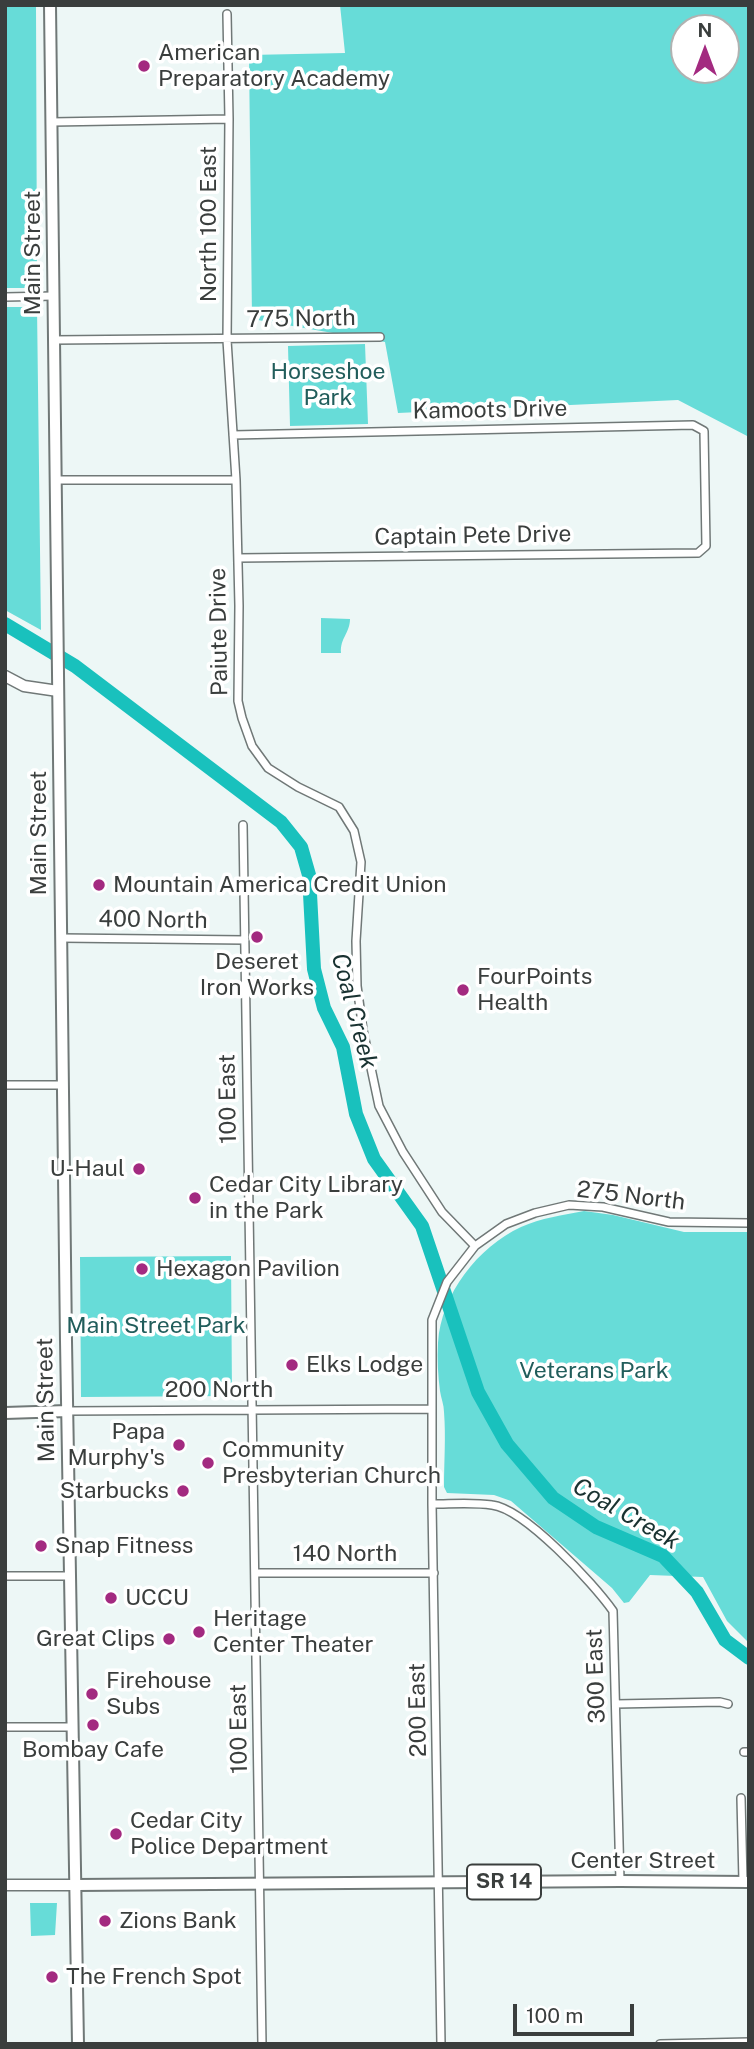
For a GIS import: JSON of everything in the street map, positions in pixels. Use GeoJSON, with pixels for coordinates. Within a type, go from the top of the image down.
{"type":"FeatureCollection","features":[{"type":"Feature","properties":{"kind":"main road","name":"Main Street"},"geometry":{"type":"LineString","coordinates":[[50,5],[62,1085],[78,2044]]}},
{"type":"Feature","properties":{"kind":"main road"},"geometry":{"type":"LineString","coordinates":[[5,676],[24,686],[58,691]]}},
{"type":"Feature","properties":{"kind":"main road","name":"200 North"},"geometry":{"type":"LineString","coordinates":[[5,1413],[67,1411]]}},
{"type":"Feature","properties":{"kind":"main road","name":"Center Street"},"geometry":{"type":"LineString","coordinates":[[76,1885],[746,1882]]}},
{"type":"Feature","properties":{"kind":"main road"},"geometry":{"type":"LineString","coordinates":[[5,1885],[76,1885]]}},
{"type":"Feature","properties":{"kind":"street","name":"North 100 East"},"geometry":{"type":"LineString","coordinates":[[227,15],[227,340],[233,435]]}},
{"type":"Feature","properties":{"kind":"street"},"geometry":{"type":"LineString","coordinates":[[52,122],[229,119]]}},
{"type":"Feature","properties":{"kind":"street"},"geometry":{"type":"LineString","coordinates":[[5,297],[54,296]]}},
{"type":"Feature","properties":{"kind":"street","name":"775 North"},"geometry":{"type":"LineString","coordinates":[[54,340],[380,337]]}},
{"type":"Feature","properties":{"kind":"street","name":"Kamoots Drive"},"geometry":{"type":"LineString","coordinates":[[233,435],[693,425],[704,431],[706,546]]}},
{"type":"Feature","properties":{"kind":"street","name":"Paiute Drive"},"geometry":{"type":"LineString","coordinates":[[233,435],[238,558],[238,701],[242,718],[252,746],[268,768],[298,787],[339,807],[354,831],[361,862],[356,941],[357,986],[379,1106],[403,1152],[442,1212],[475,1246]]}},
{"type":"Feature","properties":{"kind":"street"},"geometry":{"type":"LineString","coordinates":[[56,480],[236,480]]}},
{"type":"Feature","properties":{"kind":"street","name":"Captain Pete Drive"},"geometry":{"type":"LineString","coordinates":[[238,558],[698,553],[706,546]]}},
{"type":"Feature","properties":{"kind":"street","name":"100 East"},"geometry":{"type":"LineString","coordinates":[[243,825],[262,2044]]}},
{"type":"Feature","properties":{"kind":"street","name":"400 North"},"geometry":{"type":"LineString","coordinates":[[61,939],[245,940]]}},
{"type":"Feature","properties":{"kind":"street"},"geometry":{"type":"LineString","coordinates":[[5,1085],[62,1085]]}},
{"type":"Feature","properties":{"kind":"street","name":"275 North"},"geometry":{"type":"LineString","coordinates":[[432,1320],[447,1282],[475,1246],[506,1224],[535,1213],[569,1205],[603,1207],[669,1222],[749,1223]]}},
{"type":"Feature","properties":{"kind":"street","name":"200 East"},"geometry":{"type":"LineString","coordinates":[[432,1320],[432,1504],[442,2044]]}},
{"type":"Feature","properties":{"kind":"street","name":"200 North"},"geometry":{"type":"LineString","coordinates":[[67,1411],[432,1409]]}},
{"type":"Feature","properties":{"kind":"street","name":"300 East"},"geometry":{"type":"LineString","coordinates":[[432,1504],[494,1505],[518,1515],[594,1585],[613,1611],[620,1881]]}},
{"type":"Feature","properties":{"kind":"street","name":"140 North"},"geometry":{"type":"LineString","coordinates":[[256,1573],[434,1573]]}},
{"type":"Feature","properties":{"kind":"street"},"geometry":{"type":"LineString","coordinates":[[5,1576],[70,1576]]}},
{"type":"Feature","properties":{"kind":"street"},"geometry":{"type":"LineString","coordinates":[[616,1704],[728,1704]]}},
{"type":"Feature","properties":{"kind":"street"},"geometry":{"type":"LineString","coordinates":[[5,1727],[73,1727]]}},
{"type":"Feature","properties":{"kind":"street"},"geometry":{"type":"LineString","coordinates":[[741,1798],[746,1882]]}},
{"type":"Feature","properties":{"kind":"street"},"geometry":{"type":"LineString","coordinates":[[660,2044],[749,2042]]}},
{"type":"Feature","properties":{"kind":"green space"},"geometry":{"type":"Polygon","coordinates":[[[5,5],[36,5],[37,288],[5,288],[5,5]]]}},
{"type":"Feature","properties":{"kind":"green space"},"geometry":{"type":"Polygon","coordinates":[[[340,5],[749,5],[749,437],[678,400],[398,413],[385,342],[252,319],[249,55],[345,53],[340,5]]]}},
{"type":"Feature","properties":{"kind":"green space"},"geometry":{"type":"Polygon","coordinates":[[[5,307],[37,307],[41,630],[5,610],[5,307]]]}},
{"type":"Feature","properties":{"kind":"green space","name":"Horseshoe Park"},"geometry":{"type":"Polygon","coordinates":[[[365,344],[368,424],[290,426],[288,346],[365,344]]]}},
{"type":"Feature","properties":{"kind":"green space"},"geometry":{"type":"Polygon","coordinates":[[[321,618],[350,619],[341,653],[321,653],[321,618]]]}},
{"type":"Feature","properties":{"kind":"green space","name":"Veterans Park"},"geometry":{"type":"Polygon","coordinates":[[[584,1211],[684,1232],[749,1232],[749,1643],[727,1621],[703,1577],[650,1575],[629,1602],[624,1603],[612,1588],[511,1501],[494,1495],[447,1493],[444,1487],[445,1421],[440,1394],[438,1343],[446,1307],[454,1290],[477,1260],[505,1236],[536,1221],[584,1211]]]}},
{"type":"Feature","properties":{"kind":"green space","name":"Main Street Park"},"geometry":{"type":"Polygon","coordinates":[[[231,1256],[232,1396],[81,1397],[80,1257],[231,1256]]]}},
{"type":"Feature","properties":{"kind":"green space"},"geometry":{"type":"Polygon","coordinates":[[[30,1903],[57,1903],[55,1935],[31,1936],[30,1903]]]}},
{"type":"Feature","properties":{"kind":"waterway","name":"Coal Creek"},"geometry":{"type":"LineString","coordinates":[[5,624],[75,666],[281,822],[301,847],[309,875],[314,969],[324,1008],[343,1047],[356,1114],[374,1159],[422,1226],[478,1392],[507,1444],[553,1498],[596,1527],[663,1556],[697,1592],[725,1640],[749,1658]]}},
{"type":"Feature","properties":{"kind":"place","name":"American Preparatory Academy"},"geometry":{"type":"Point","coordinates":[144,66]}},
{"type":"Feature","properties":{"kind":"place","name":"Mountain America Credit Union"},"geometry":{"type":"Point","coordinates":[99,885]}},
{"type":"Feature","properties":{"kind":"place","name":"Deseret Iron Works"},"geometry":{"type":"Point","coordinates":[257,937]}},
{"type":"Feature","properties":{"kind":"place","name":"FourPoints Health"},"geometry":{"type":"Point","coordinates":[463,990]}},
{"type":"Feature","properties":{"kind":"place","name":"U-Haul"},"geometry":{"type":"Point","coordinates":[139,1169]}},
{"type":"Feature","properties":{"kind":"place","name":"Cedar City Library in the Park"},"geometry":{"type":"Point","coordinates":[195,1198]}},
{"type":"Feature","properties":{"kind":"place","name":"Hexagon Pavilion"},"geometry":{"type":"Point","coordinates":[142,1269]}},
{"type":"Feature","properties":{"kind":"place","name":"Elks Lodge"},"geometry":{"type":"Point","coordinates":[292,1365]}},
{"type":"Feature","properties":{"kind":"place","name":"Papa Murphy's"},"geometry":{"type":"Point","coordinates":[179,1445]}},
{"type":"Feature","properties":{"kind":"place","name":"Community Presbyterian Church"},"geometry":{"type":"Point","coordinates":[208,1463]}},
{"type":"Feature","properties":{"kind":"place","name":"Starbucks"},"geometry":{"type":"Point","coordinates":[183,1491]}},
{"type":"Feature","properties":{"kind":"place","name":"Snap Fitness"},"geometry":{"type":"Point","coordinates":[41,1546]}},
{"type":"Feature","properties":{"kind":"place","name":"UCCU"},"geometry":{"type":"Point","coordinates":[111,1598]}},
{"type":"Feature","properties":{"kind":"place","name":"Heritage Center Theater"},"geometry":{"type":"Point","coordinates":[199,1632]}},
{"type":"Feature","properties":{"kind":"place","name":"Great Clips"},"geometry":{"type":"Point","coordinates":[169,1639]}},
{"type":"Feature","properties":{"kind":"place","name":"Firehouse Subs"},"geometry":{"type":"Point","coordinates":[92,1694]}},
{"type":"Feature","properties":{"kind":"place","name":"Bombay Cafe"},"geometry":{"type":"Point","coordinates":[93,1725]}},
{"type":"Feature","properties":{"kind":"place","name":"Cedar City Police Department"},"geometry":{"type":"Point","coordinates":[116,1834]}},
{"type":"Feature","properties":{"kind":"place","name":"Zions Bank"},"geometry":{"type":"Point","coordinates":[105,1921]}},
{"type":"Feature","properties":{"kind":"place","name":"The French Spot"},"geometry":{"type":"Point","coordinates":[52,1977]}}]}
